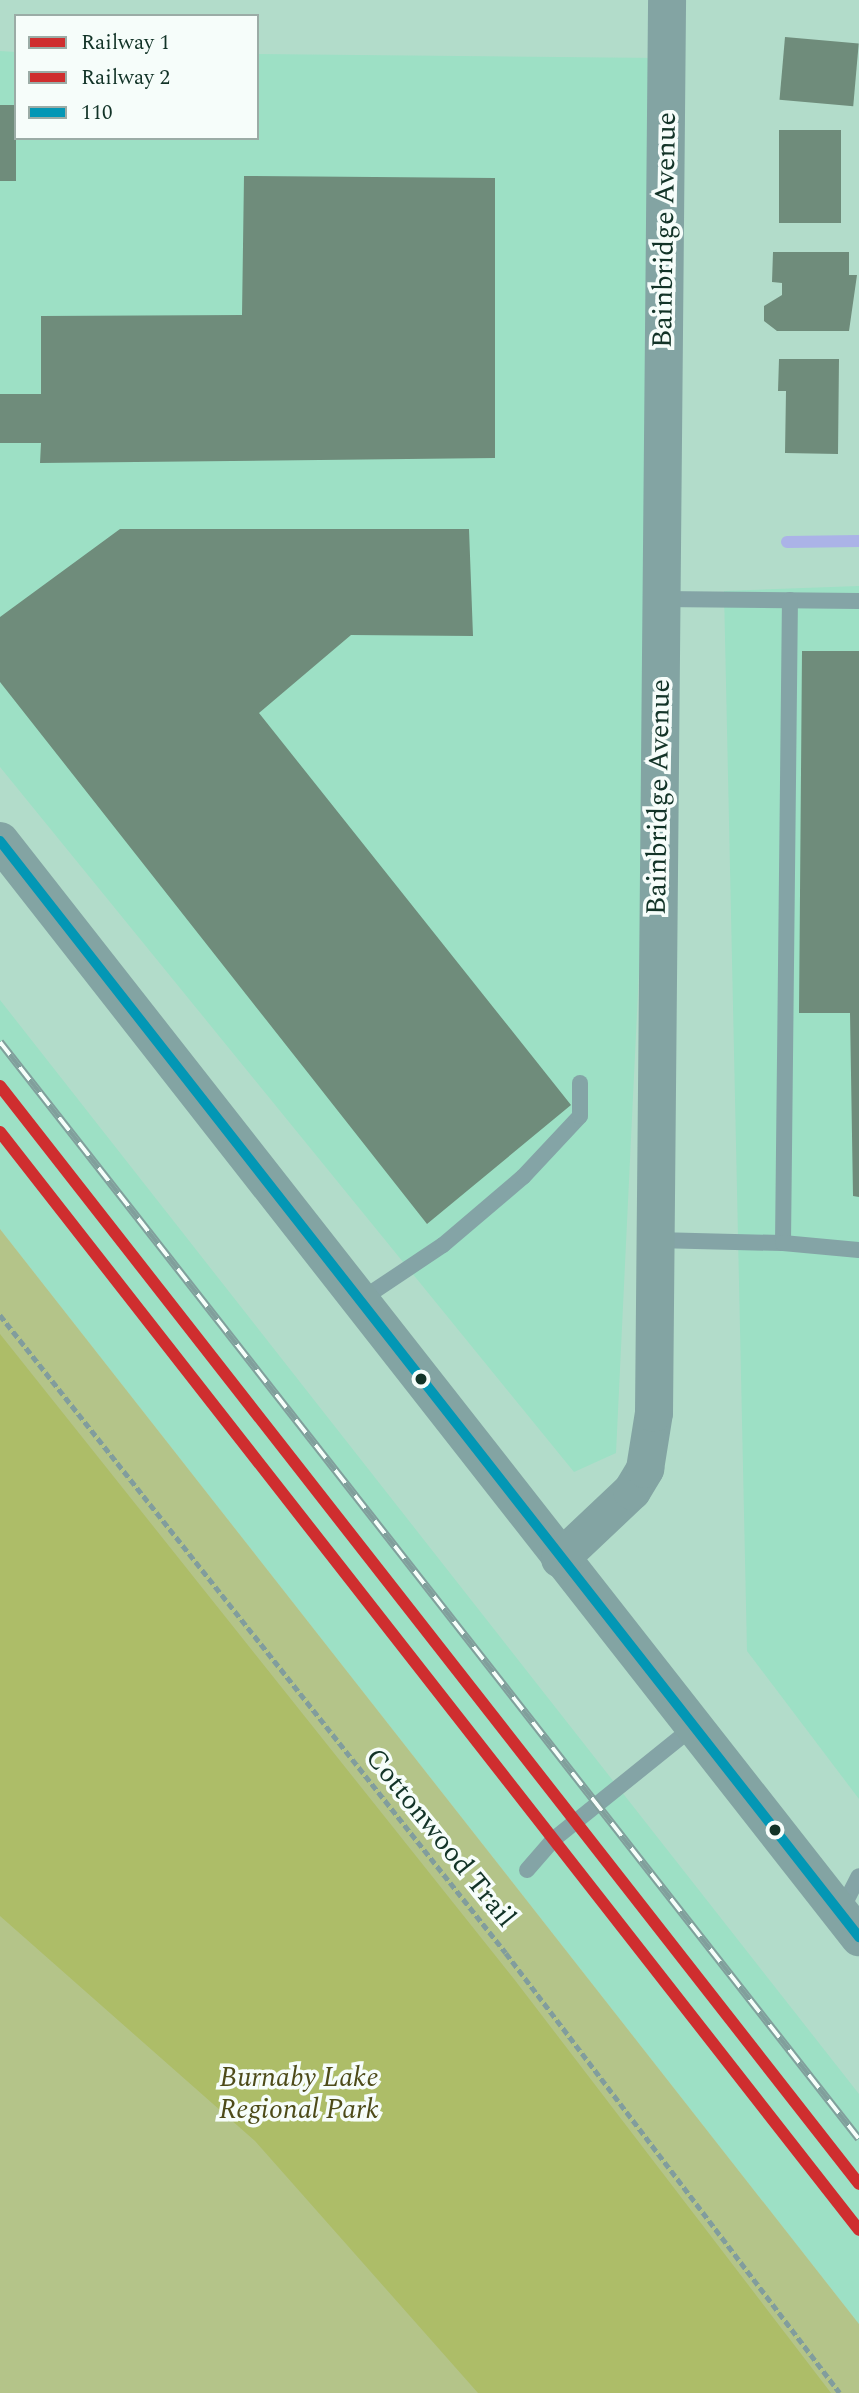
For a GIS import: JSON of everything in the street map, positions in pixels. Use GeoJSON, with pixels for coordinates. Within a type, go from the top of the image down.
{"type":"FeatureCollection","features":[{"type":"Feature","properties":{"kind":"street","name":"Bainbridge Avenue"},"geometry":{"type":"LineString","coordinates":[[560,1559],[614,1512],[645,1469],[654,1413],[667,0]]}},
{"type":"Feature","properties":{"kind":"street"},"geometry":{"type":"LineString","coordinates":[[0,841],[692,1728],[850,1925]]}},
{"type":"Feature","properties":{"kind":"lane"},"geometry":{"type":"LineString","coordinates":[[661,599],[859,601]]}},
{"type":"Feature","properties":{"kind":"lane"},"geometry":{"type":"LineString","coordinates":[[783,1243],[790,600]]}},
{"type":"Feature","properties":{"kind":"lane"},"geometry":{"type":"LineString","coordinates":[[359,1301],[443,1245],[523,1177],[580,1116],[580,1083]]}},
{"type":"Feature","properties":{"kind":"lane"},"geometry":{"type":"LineString","coordinates":[[656,1240],[783,1243],[859,1250]]}},
{"type":"Feature","properties":{"kind":"lane"},"geometry":{"type":"LineString","coordinates":[[527,1870],[554,1839],[692,1728]]}},
{"type":"Feature","properties":{"kind":"lane"},"geometry":{"type":"LineString","coordinates":[[850,1925],[859,1876]]}},
{"type":"Feature","properties":{"kind":"path","name":"Cottonwood Trail"},"geometry":{"type":"LineString","coordinates":[[0,1315],[506,1954],[840,2393]]}},
{"type":"Feature","properties":{"kind":"shaded area"},"geometry":{"type":"Polygon","coordinates":[[[0,51],[14,52],[14,140],[259,140],[259,54],[659,58],[658,573],[616,1453],[574,1472],[0,767],[0,51]]]}},
{"type":"Feature","properties":{"kind":"shaded area"},"geometry":{"type":"Polygon","coordinates":[[[859,586],[859,1799],[747,1651],[724,591],[859,586]]]}},
{"type":"Feature","properties":{"kind":"shaded area"},"geometry":{"type":"Polygon","coordinates":[[[0,1000],[859,2094],[859,2324],[0,1229],[0,1000]]]}},
{"type":"Feature","properties":{"kind":"green space","name":"Burnaby Lake Regional Park"},"geometry":{"type":"Polygon","coordinates":[[[0,1229],[859,2324],[859,2393],[0,2393],[0,1229]]]}},
{"type":"Feature","properties":{"kind":"green space","name":"Burnaby Lake Regional Park"},"geometry":{"type":"Polygon","coordinates":[[[0,1334],[514,1979],[831,2393],[478,2393],[255,2141],[0,1916],[0,1334]]]}},
{"type":"Feature","properties":{"kind":"building"},"geometry":{"type":"Polygon","coordinates":[[[785,37],[859,43],[853,106],[780,100],[785,37]]]}},
{"type":"Feature","properties":{"kind":"building"},"geometry":{"type":"Polygon","coordinates":[[[0,105],[14,105],[16,181],[0,181],[0,105]]]}},
{"type":"Feature","properties":{"kind":"building"},"geometry":{"type":"Polygon","coordinates":[[[779,130],[841,130],[841,223],[779,223],[779,130]]]}},
{"type":"Feature","properties":{"kind":"building"},"geometry":{"type":"Polygon","coordinates":[[[244,176],[495,178],[495,458],[40,463],[41,443],[0,443],[0,394],[41,394],[41,316],[242,315],[244,176]]]}},
{"type":"Feature","properties":{"kind":"building"},"geometry":{"type":"Polygon","coordinates":[[[773,252],[849,252],[849,275],[857,275],[849,331],[777,331],[764,321],[764,306],[782,295],[782,283],[772,282],[773,252]]]}},
{"type":"Feature","properties":{"kind":"building"},"geometry":{"type":"Polygon","coordinates":[[[779,359],[839,359],[838,454],[785,453],[786,391],[778,391],[779,359]]]}},
{"type":"Feature","properties":{"kind":"building"},"geometry":{"type":"Polygon","coordinates":[[[120,529],[469,529],[473,636],[351,635],[259,713],[571,1105],[427,1224],[0,682],[0,617],[120,529]]]}},
{"type":"Feature","properties":{"kind":"building"},"geometry":{"type":"Polygon","coordinates":[[[802,651],[859,651],[859,1197],[853,1196],[850,1013],[799,1013],[802,651]]]}},
{"type":"Feature","properties":{"kind":"waterway"},"geometry":{"type":"LineString","coordinates":[[787,542],[859,541]]}},
{"type":"Feature","properties":{"kind":"railway"},"geometry":{"type":"LineString","coordinates":[[0,1042],[859,2139]]}},
{"type":"Feature","properties":{"kind":"rail line","name":"1"},"geometry":{"type":"LineString","coordinates":[[0,1086],[859,2184]]}},
{"type":"Feature","properties":{"kind":"rail line","name":"2"},"geometry":{"type":"LineString","coordinates":[[0,1132],[859,2230]]}},
{"type":"Feature","properties":{"kind":"transit line","name":"110"},"geometry":{"type":"LineString","coordinates":[[0,841],[859,1937]]}}]}
